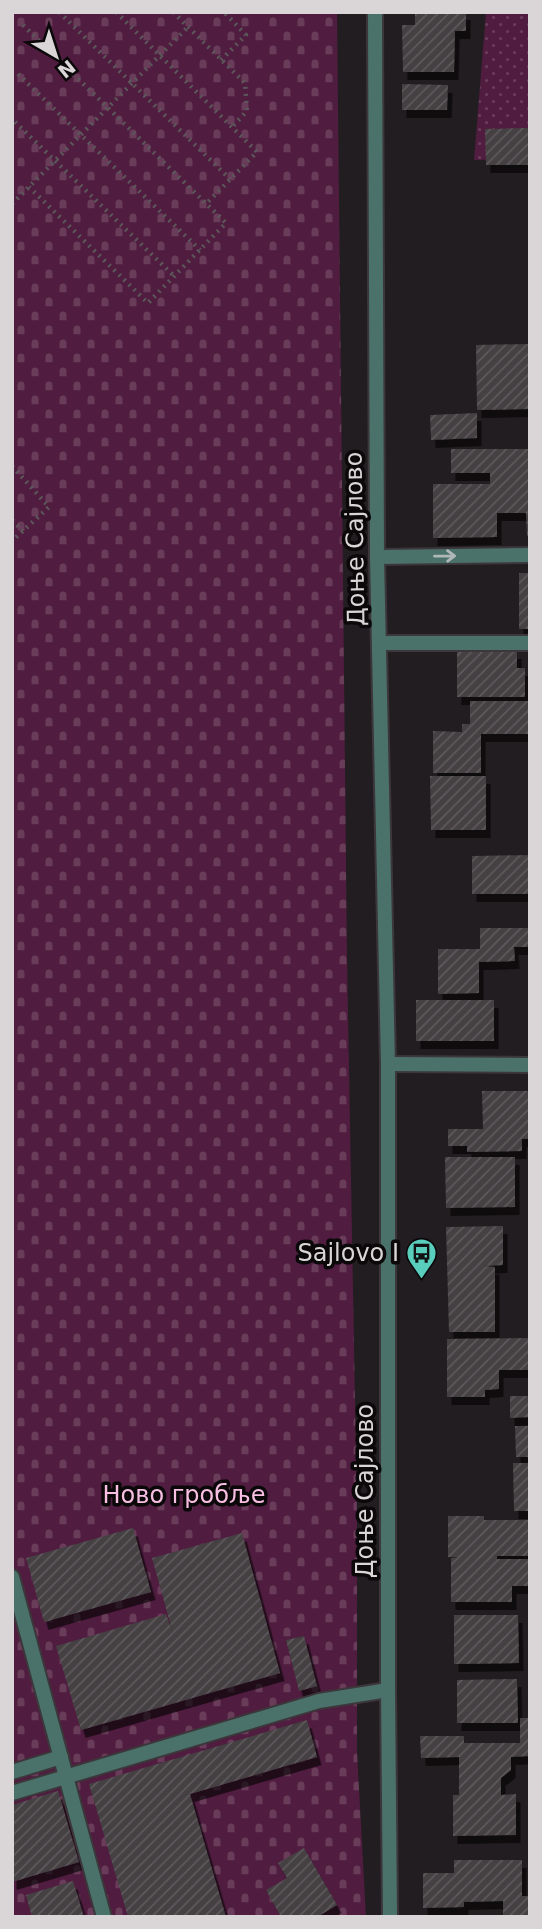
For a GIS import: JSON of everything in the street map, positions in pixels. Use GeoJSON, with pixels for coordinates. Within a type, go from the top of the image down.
{"type":"FeatureCollection","features":[{"type":"Feature","properties":{"kind":"street","name":"Доње Сајлово"},"geometry":{"type":"LineString","coordinates":[[375,12],[377,557],[388,1064],[390,1917]]}},
{"type":"Feature","properties":{"kind":"street"},"geometry":{"type":"LineString","coordinates":[[377,557],[530,555]]}},
{"type":"Feature","properties":{"kind":"street"},"geometry":{"type":"LineString","coordinates":[[379,643],[530,643]]}},
{"type":"Feature","properties":{"kind":"street"},"geometry":{"type":"LineString","coordinates":[[388,1064],[530,1065]]}},
{"type":"Feature","properties":{"kind":"street"},"geometry":{"type":"LineString","coordinates":[[12,1577],[104,1917]]}},
{"type":"Feature","properties":{"kind":"street"},"geometry":{"type":"LineString","coordinates":[[12,1793],[319,1701],[388,1690]]}},
{"type":"Feature","properties":{"kind":"street"},"geometry":{"type":"LineString","coordinates":[[12,1772],[61,1757]]}},
{"type":"Feature","properties":{"kind":"path"},"geometry":{"type":"LineString","coordinates":[[59,12],[230,179]]}},
{"type":"Feature","properties":{"kind":"path"},"geometry":{"type":"LineString","coordinates":[[116,12],[257,152],[206,204]]}},
{"type":"Feature","properties":{"kind":"path"},"geometry":{"type":"LineString","coordinates":[[173,12],[245,83],[247,111],[232,127]]}},
{"type":"Feature","properties":{"kind":"path"},"geometry":{"type":"LineString","coordinates":[[221,60],[246,35],[223,12]]}},
{"type":"Feature","properties":{"kind":"path"},"geometry":{"type":"LineString","coordinates":[[23,25],[226,223],[148,303],[29,187]]}},
{"type":"Feature","properties":{"kind":"path"},"geometry":{"type":"LineString","coordinates":[[12,204],[188,27]]}},
{"type":"Feature","properties":{"kind":"path"},"geometry":{"type":"LineString","coordinates":[[18,75],[200,250]]}},
{"type":"Feature","properties":{"kind":"path"},"geometry":{"type":"LineString","coordinates":[[15,122],[174,276]]}},
{"type":"Feature","properties":{"kind":"path"},"geometry":{"type":"LineString","coordinates":[[12,466],[49,508],[12,541]]}},
{"type":"Feature","properties":{"kind":"path"},"geometry":{"type":"LineString","coordinates":[[12,520],[23,531]]}},
{"type":"Feature","properties":{"kind":"green space","name":"Ново гробље"},"geometry":{"type":"Polygon","coordinates":[[[12,12],[337,12],[347,958],[357,1513],[357,1752],[366,1917],[12,1917],[12,12]]]}},
{"type":"Feature","properties":{"kind":"green space"},"geometry":{"type":"Polygon","coordinates":[[[486,12],[530,12],[530,159],[474,160],[486,12]]]}},
{"type":"Feature","properties":{"kind":"building"},"geometry":{"type":"Polygon","coordinates":[[[415,12],[466,12],[466,31],[455,31],[454,72],[403,72],[402,25],[415,25],[415,12]]]}},
{"type":"Feature","properties":{"kind":"building"},"geometry":{"type":"Polygon","coordinates":[[[402,84],[448,85],[447,110],[402,110],[402,84]]]}},
{"type":"Feature","properties":{"kind":"building"},"geometry":{"type":"Polygon","coordinates":[[[530,128],[530,165],[486,165],[485,129],[530,128]]]}},
{"type":"Feature","properties":{"kind":"building"},"geometry":{"type":"Polygon","coordinates":[[[530,344],[530,409],[477,410],[476,345],[530,344]]]}},
{"type":"Feature","properties":{"kind":"building"},"geometry":{"type":"Polygon","coordinates":[[[477,413],[477,438],[431,440],[430,415],[477,413]]]}},
{"type":"Feature","properties":{"kind":"building"},"geometry":{"type":"Polygon","coordinates":[[[451,449],[528,449],[530,536],[527,536],[526,513],[497,513],[497,537],[433,538],[433,484],[490,484],[490,473],[451,473],[451,449]]]}},
{"type":"Feature","properties":{"kind":"building"},"geometry":{"type":"Polygon","coordinates":[[[519,573],[530,573],[530,629],[519,629],[519,573]]]}},
{"type":"Feature","properties":{"kind":"building"},"geometry":{"type":"Polygon","coordinates":[[[517,651],[517,668],[525,668],[525,697],[457,697],[457,652],[517,651]]]}},
{"type":"Feature","properties":{"kind":"building"},"geometry":{"type":"Polygon","coordinates":[[[470,701],[530,701],[530,734],[481,734],[481,773],[433,773],[433,731],[462,732],[462,724],[470,724],[470,701]]]}},
{"type":"Feature","properties":{"kind":"building"},"geometry":{"type":"Polygon","coordinates":[[[430,776],[486,776],[486,830],[431,830],[430,776]]]}},
{"type":"Feature","properties":{"kind":"building"},"geometry":{"type":"Polygon","coordinates":[[[530,855],[530,894],[472,894],[472,856],[530,855]]]}},
{"type":"Feature","properties":{"kind":"building"},"geometry":{"type":"Polygon","coordinates":[[[480,928],[530,928],[530,947],[514,947],[515,961],[479,962],[479,993],[438,994],[438,949],[480,949],[480,928]]]}},
{"type":"Feature","properties":{"kind":"building"},"geometry":{"type":"Polygon","coordinates":[[[416,1000],[494,1000],[494,1041],[416,1041],[416,1000]]]}},
{"type":"Feature","properties":{"kind":"building"},"geometry":{"type":"Polygon","coordinates":[[[482,1091],[529,1091],[530,1139],[522,1139],[522,1151],[467,1152],[467,1146],[448,1146],[448,1129],[483,1129],[482,1091]]]}},
{"type":"Feature","properties":{"kind":"building"},"geometry":{"type":"Polygon","coordinates":[[[445,1157],[515,1157],[515,1207],[446,1208],[445,1157]]]}},
{"type":"Feature","properties":{"kind":"building"},"geometry":{"type":"Polygon","coordinates":[[[503,1226],[503,1265],[484,1266],[495,1267],[495,1332],[449,1332],[446,1227],[503,1226]]]}},
{"type":"Feature","properties":{"kind":"building"},"geometry":{"type":"Polygon","coordinates":[[[530,1338],[530,1370],[499,1370],[499,1389],[485,1390],[485,1397],[447,1397],[447,1339],[530,1338]]]}},
{"type":"Feature","properties":{"kind":"building"},"geometry":{"type":"Polygon","coordinates":[[[510,1396],[530,1396],[530,1417],[510,1418],[510,1396]]]}},
{"type":"Feature","properties":{"kind":"building"},"geometry":{"type":"Polygon","coordinates":[[[515,1426],[530,1426],[530,1457],[516,1457],[515,1426]]]}},
{"type":"Feature","properties":{"kind":"building"},"geometry":{"type":"Polygon","coordinates":[[[513,1463],[530,1463],[530,1511],[514,1511],[513,1463]]]}},
{"type":"Feature","properties":{"kind":"building"},"geometry":{"type":"Polygon","coordinates":[[[448,1516],[484,1516],[484,1520],[530,1520],[530,1556],[497,1556],[497,1559],[530,1559],[530,1586],[512,1586],[512,1602],[451,1602],[451,1558],[459,1557],[448,1557],[448,1516]]]}},
{"type":"Feature","properties":{"kind":"building"},"geometry":{"type":"Polygon","coordinates":[[[133,1528],[151,1592],[44,1622],[26,1558],[133,1528]]]}},
{"type":"Feature","properties":{"kind":"building"},"geometry":{"type":"Polygon","coordinates":[[[242,1533],[280,1673],[81,1730],[56,1646],[166,1614],[172,1630],[152,1558],[242,1533]]]}},
{"type":"Feature","properties":{"kind":"building"},"geometry":{"type":"Polygon","coordinates":[[[454,1615],[518,1615],[519,1663],[454,1664],[454,1615]]]}},
{"type":"Feature","properties":{"kind":"building"},"geometry":{"type":"Polygon","coordinates":[[[304,1636],[317,1686],[299,1691],[286,1640],[304,1636]]]}},
{"type":"Feature","properties":{"kind":"building"},"geometry":{"type":"Polygon","coordinates":[[[517,1679],[518,1723],[457,1723],[457,1680],[517,1679]]]}},
{"type":"Feature","properties":{"kind":"building"},"geometry":{"type":"Polygon","coordinates":[[[520,1718],[530,1718],[530,1756],[511,1757],[511,1770],[501,1778],[501,1795],[516,1794],[516,1835],[453,1836],[453,1795],[459,1795],[459,1757],[421,1758],[420,1736],[464,1736],[464,1743],[520,1743],[520,1718]]]}},
{"type":"Feature","properties":{"kind":"building"},"geometry":{"type":"Polygon","coordinates":[[[307,1720],[317,1757],[190,1794],[226,1917],[128,1917],[89,1784],[307,1720]]]}},
{"type":"Feature","properties":{"kind":"building"},"geometry":{"type":"Polygon","coordinates":[[[58,1791],[79,1862],[12,1882],[12,1805],[58,1791]]]}},
{"type":"Feature","properties":{"kind":"building"},"geometry":{"type":"Polygon","coordinates":[[[304,1848],[337,1905],[317,1917],[281,1917],[266,1890],[287,1878],[278,1863],[304,1848]]]}},
{"type":"Feature","properties":{"kind":"building"},"geometry":{"type":"Polygon","coordinates":[[[454,1860],[522,1860],[522,1896],[530,1896],[530,1917],[503,1917],[503,1901],[464,1902],[464,1907],[423,1908],[423,1873],[454,1873],[454,1860]]]}},
{"type":"Feature","properties":{"kind":"building"},"geometry":{"type":"Polygon","coordinates":[[[73,1881],[84,1917],[32,1917],[26,1895],[73,1881]]]}},
{"type":"Feature","properties":{"kind":"place","name":"Sajlovo I"},"geometry":{"type":"Point","coordinates":[422,1280]}}]}
